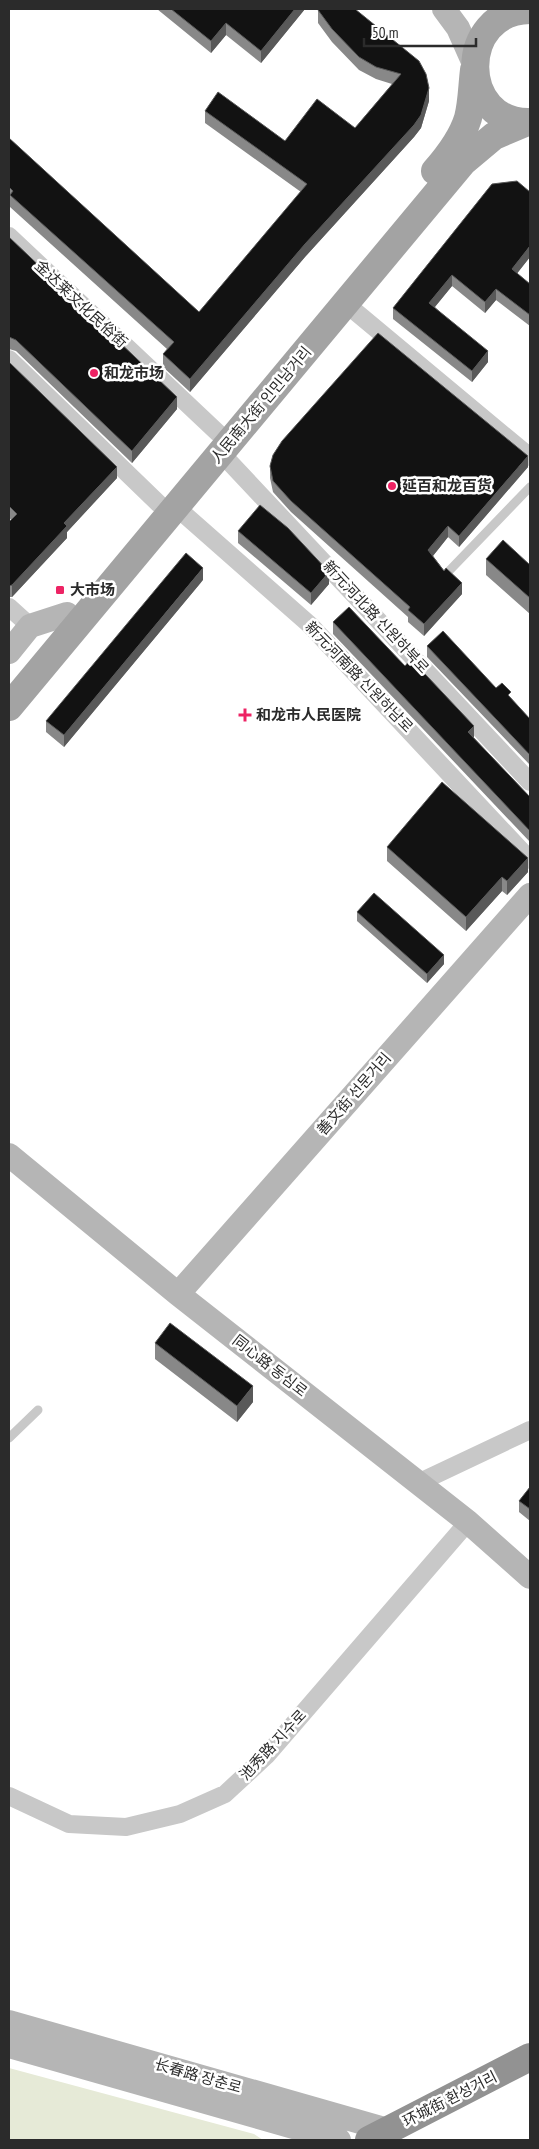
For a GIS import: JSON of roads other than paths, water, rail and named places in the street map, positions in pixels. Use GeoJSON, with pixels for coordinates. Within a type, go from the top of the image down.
{"type":"FeatureCollection","features":[{"type":"Feature","properties":{"kind":"highway","name":"环城街 환성거리"},"geometry":{"type":"LineString","coordinates":[[378,2135],[530,2057]]}},
{"type":"Feature","properties":{"kind":"main road","name":"人民南大街 인민남거리"},"geometry":{"type":"LineString","coordinates":[[9,708],[168,505],[448,156],[461,135],[468,117],[476,50],[488,30],[505,16],[518,10]]}},
{"type":"Feature","properties":{"kind":"main road"},"geometry":{"type":"LineString","coordinates":[[474,67],[478,86],[486,100],[497,112],[512,119],[529,122]]}},
{"type":"Feature","properties":{"kind":"main road","name":"人民南大街 인민남거리"},"geometry":{"type":"LineString","coordinates":[[219,443],[346,303],[463,162],[494,136],[529,122]]}},
{"type":"Feature","properties":{"kind":"main road","name":"人民南大街 인민남거리"},"geometry":{"type":"LineString","coordinates":[[9,684],[67,614],[168,505]]}},
{"type":"Feature","properties":{"kind":"street"},"geometry":{"type":"LineString","coordinates":[[444,9],[458,28],[474,67]]}},
{"type":"Feature","properties":{"kind":"street","name":"金达莱文化民俗街"},"geometry":{"type":"LineString","coordinates":[[9,236],[219,443]]}},
{"type":"Feature","properties":{"kind":"street"},"geometry":{"type":"LineString","coordinates":[[346,303],[530,457]]}},
{"type":"Feature","properties":{"kind":"street","name":"新元河南路 신원하남로"},"geometry":{"type":"LineString","coordinates":[[9,359],[168,505],[310,625],[530,860]]}},
{"type":"Feature","properties":{"kind":"street","name":"新元河北路 신원하북로"},"geometry":{"type":"LineString","coordinates":[[219,443],[530,782]]}},
{"type":"Feature","properties":{"kind":"street"},"geometry":{"type":"LineString","coordinates":[[9,607],[30,626]]}},
{"type":"Feature","properties":{"kind":"street"},"geometry":{"type":"LineString","coordinates":[[9,652],[30,626],[67,614]]}},
{"type":"Feature","properties":{"kind":"street","name":"善文街 선문거리"},"geometry":{"type":"LineString","coordinates":[[178,1294],[530,895]]}},
{"type":"Feature","properties":{"kind":"street","name":"同心路 동심로"},"geometry":{"type":"LineString","coordinates":[[9,1155],[178,1294],[468,1522],[530,1577]]}},
{"type":"Feature","properties":{"kind":"street"},"geometry":{"type":"LineString","coordinates":[[418,1483],[530,1430]]}},
{"type":"Feature","properties":{"kind":"street","name":"池秀路 지수로"},"geometry":{"type":"LineString","coordinates":[[9,1796],[69,1824],[126,1826],[180,1814],[225,1794],[266,1756],[468,1522]]}},
{"type":"Feature","properties":{"kind":"street","name":"长春路 장춘로"},"geometry":{"type":"LineString","coordinates":[[9,2022],[378,2135]]}},
{"type":"Feature","properties":{"kind":"street","name":"长春路 장춘로"},"geometry":{"type":"LineString","coordinates":[[9,2046],[339,2140]]}},
{"type":"Feature","properties":{"kind":"lane"},"geometry":{"type":"LineString","coordinates":[[448,572],[530,487]]}},
{"type":"Feature","properties":{"kind":"lane"},"geometry":{"type":"LineString","coordinates":[[9,1438],[38,1410]]}},
{"type":"Feature","properties":{"kind":"place","name":"和龙市场"},"geometry":{"type":"Point","coordinates":[94,373]}},
{"type":"Feature","properties":{"kind":"place","name":"延百和龙百货"},"geometry":{"type":"Point","coordinates":[392,486]}},
{"type":"Feature","properties":{"kind":"place","name":"大市场"},"geometry":{"type":"Point","coordinates":[60,590]}},
{"type":"Feature","properties":{"kind":"place","name":"和龙市人民医院"},"geometry":{"type":"Point","coordinates":[245,715]}}]}
